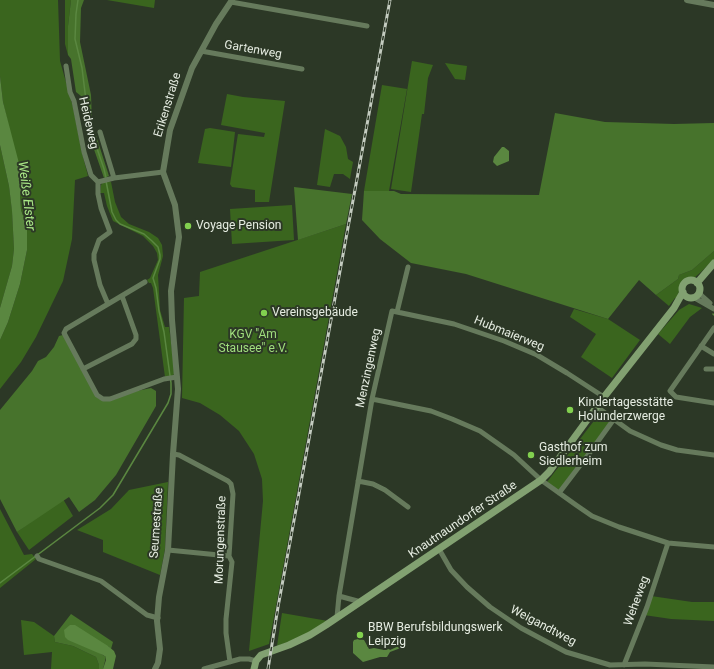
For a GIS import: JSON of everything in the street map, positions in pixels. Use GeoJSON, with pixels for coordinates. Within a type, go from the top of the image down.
{"type":"FeatureCollection","features":[{"type":"Feature","properties":{"kind":"main road"},"geometry":{"type":"LineString","coordinates":[[697,282],[714,263]]}},
{"type":"Feature","properties":{"kind":"main road"},"geometry":{"type":"LineString","coordinates":[[690,280],[697,282],[699,290],[697,294],[688,295],[682,287],[690,280]]}},
{"type":"Feature","properties":{"kind":"main road","name":"Knautnaundorfer Straße"},"geometry":{"type":"LineString","coordinates":[[256,661],[263,653],[289,645],[310,635],[337,618],[541,480],[549,472],[604,397],[675,307],[688,295]]}},
{"type":"Feature","properties":{"kind":"main road"},"geometry":{"type":"LineString","coordinates":[[254,669],[256,661]]}},
{"type":"Feature","properties":{"kind":"street"},"geometry":{"type":"LineString","coordinates":[[687,0],[714,5]]}},
{"type":"Feature","properties":{"kind":"street"},"geometry":{"type":"LineString","coordinates":[[231,1],[367,26]]}},
{"type":"Feature","properties":{"kind":"street","name":"Erikenstraße"},"geometry":{"type":"LineString","coordinates":[[172,320],[171,291],[179,237],[178,220],[175,206],[163,172],[171,126],[189,75],[216,24],[231,1]]}},
{"type":"Feature","properties":{"kind":"street","name":"Gartenweg"},"geometry":{"type":"LineString","coordinates":[[201,51],[302,69]]}},
{"type":"Feature","properties":{"kind":"street","name":"Heideweg"},"geometry":{"type":"LineString","coordinates":[[66,66],[70,92],[74,101],[84,152],[91,176],[106,180]]}},
{"type":"Feature","properties":{"kind":"street","name":"Heideweg"},"geometry":{"type":"LineString","coordinates":[[100,132],[106,180],[98,194],[101,208],[110,232],[99,240],[94,254],[94,260],[100,285],[108,304]]}},
{"type":"Feature","properties":{"kind":"street"},"geometry":{"type":"LineString","coordinates":[[106,180],[163,172]]}},
{"type":"Feature","properties":{"kind":"street","name":"Menzingenweg"},"geometry":{"type":"LineString","coordinates":[[337,618],[339,596],[372,399],[392,311],[397,312],[408,267]]}},
{"type":"Feature","properties":{"kind":"street"},"geometry":{"type":"LineString","coordinates":[[145,282],[66,329],[64,332],[97,395],[103,399],[110,399],[172,378]]}},
{"type":"Feature","properties":{"kind":"street"},"geometry":{"type":"LineString","coordinates":[[699,290],[703,297],[714,305]]}},
{"type":"Feature","properties":{"kind":"street"},"geometry":{"type":"LineString","coordinates":[[688,295],[714,309]]}},
{"type":"Feature","properties":{"kind":"street"},"geometry":{"type":"LineString","coordinates":[[83,369],[132,344],[136,339],[136,335],[122,296]]}},
{"type":"Feature","properties":{"kind":"street","name":"Hubmaierweg"},"geometry":{"type":"LineString","coordinates":[[397,312],[454,324],[504,341],[536,355],[568,373],[604,397]]}},
{"type":"Feature","properties":{"kind":"street","name":"Seumestraße"},"geometry":{"type":"LineString","coordinates":[[155,669],[158,663],[160,649],[158,618],[159,597],[168,550],[177,404],[172,378],[172,320]]}},
{"type":"Feature","properties":{"kind":"street"},"geometry":{"type":"LineString","coordinates":[[714,328],[670,391],[676,397],[714,403]]}},
{"type":"Feature","properties":{"kind":"street"},"geometry":{"type":"LineString","coordinates":[[701,346],[714,354]]}},
{"type":"Feature","properties":{"kind":"street"},"geometry":{"type":"LineString","coordinates":[[706,369],[714,369]]}},
{"type":"Feature","properties":{"kind":"street"},"geometry":{"type":"LineString","coordinates":[[372,399],[431,411],[480,432],[514,455],[541,480],[592,516],[619,528],[668,543],[714,547]]}},
{"type":"Feature","properties":{"kind":"street"},"geometry":{"type":"LineString","coordinates":[[597,407],[630,431],[661,445],[677,450],[714,455]]}},
{"type":"Feature","properties":{"kind":"street"},"geometry":{"type":"LineString","coordinates":[[559,493],[614,419]]}},
{"type":"Feature","properties":{"kind":"street","name":"Morungenstraße"},"geometry":{"type":"LineString","coordinates":[[173,454],[179,455],[231,484],[233,494],[229,556],[232,562],[226,619],[226,634],[230,662]]}},
{"type":"Feature","properties":{"kind":"street"},"geometry":{"type":"LineString","coordinates":[[358,481],[373,484],[385,490],[408,507]]}},
{"type":"Feature","properties":{"kind":"street","name":"Weheweg"},"geometry":{"type":"LineString","coordinates":[[624,665],[647,607],[668,543]]}},
{"type":"Feature","properties":{"kind":"street","name":"Weigandtweg"},"geometry":{"type":"LineString","coordinates":[[439,549],[452,570],[467,587],[490,607],[521,628],[566,652],[610,665],[645,667],[714,667]]}},
{"type":"Feature","properties":{"kind":"street"},"geometry":{"type":"LineString","coordinates":[[168,550],[229,556]]}},
{"type":"Feature","properties":{"kind":"street"},"geometry":{"type":"LineString","coordinates":[[37,556],[101,581],[148,615],[158,618]]}},
{"type":"Feature","properties":{"kind":"street"},"geometry":{"type":"LineString","coordinates":[[339,596],[361,602]]}},
{"type":"Feature","properties":{"kind":"street"},"geometry":{"type":"LineString","coordinates":[[204,669],[245,659],[256,661]]}},
{"type":"Feature","properties":{"kind":"green space"},"geometry":{"type":"Polygon","coordinates":[[[0,0],[58,0],[60,61],[73,107],[88,176],[75,180],[72,239],[63,281],[36,337],[21,362],[0,389],[0,340],[8,322],[20,284],[27,250],[27,227],[21,210],[20,196],[23,187],[3,102],[0,76],[0,0]]]}},
{"type":"Feature","properties":{"kind":"green space"},"geometry":{"type":"Polygon","coordinates":[[[65,0],[71,0],[68,26],[68,55],[65,44],[65,0]]]}},
{"type":"Feature","properties":{"kind":"green space"},"geometry":{"type":"Polygon","coordinates":[[[107,0],[155,0],[154,8],[107,0]]]}},
{"type":"Feature","properties":{"kind":"green space"},"geometry":{"type":"Polygon","coordinates":[[[412,61],[433,65],[428,78],[424,114],[422,114],[411,192],[391,189],[412,61]]]}},
{"type":"Feature","properties":{"kind":"green space"},"geometry":{"type":"Polygon","coordinates":[[[445,63],[467,66],[465,80],[455,79],[445,63]]]}},
{"type":"Feature","properties":{"kind":"green space"},"geometry":{"type":"Polygon","coordinates":[[[382,85],[407,89],[389,191],[364,191],[382,85]]]}},
{"type":"Feature","properties":{"kind":"green space"},"geometry":{"type":"Polygon","coordinates":[[[227,94],[285,101],[269,202],[255,202],[255,190],[232,187],[230,184],[238,134],[264,137],[265,133],[221,125],[227,94]]]}},
{"type":"Feature","properties":{"kind":"green space"},"geometry":{"type":"Polygon","coordinates":[[[210,128],[235,132],[231,167],[198,163],[205,129],[210,128]]]}},
{"type":"Feature","properties":{"kind":"green space"},"geometry":{"type":"Polygon","coordinates":[[[325,129],[340,136],[346,147],[348,159],[353,162],[350,179],[343,174],[334,174],[330,187],[317,185],[325,129]]]}},
{"type":"Feature","properties":{"kind":"green space"},"geometry":{"type":"Polygon","coordinates":[[[0,145],[9,186],[14,249],[12,266],[0,308],[0,145]]]}},
{"type":"Feature","properties":{"kind":"green space"},"geometry":{"type":"Polygon","coordinates":[[[103,182],[111,182],[115,202],[121,217],[129,224],[149,232],[158,238],[162,245],[163,256],[158,275],[160,310],[165,327],[169,327],[175,373],[172,376],[165,377],[153,288],[151,283],[147,280],[150,278],[158,260],[157,253],[153,246],[143,236],[113,221],[104,193],[100,193],[103,182]]]}},
{"type":"Feature","properties":{"kind":"green space"},"geometry":{"type":"Polygon","coordinates":[[[292,205],[294,240],[232,244],[230,209],[292,205]]]}},
{"type":"Feature","properties":{"kind":"green space","name":"KGV \"Am Stausee\" e.V."},"geometry":{"type":"Polygon","coordinates":[[[346,224],[269,644],[249,651],[263,501],[262,479],[254,454],[239,431],[220,415],[200,403],[182,398],[184,298],[199,296],[200,272],[346,224]]]}},
{"type":"Feature","properties":{"kind":"green space"},"geometry":{"type":"Polygon","coordinates":[[[714,251],[714,259],[701,272],[694,278],[687,279],[682,282],[677,298],[675,298],[669,306],[656,295],[678,279],[679,275],[692,270],[714,251]]]}},
{"type":"Feature","properties":{"kind":"green space"},"geometry":{"type":"Polygon","coordinates":[[[689,304],[702,308],[690,317],[670,344],[658,334],[679,310],[689,304]]]}},
{"type":"Feature","properties":{"kind":"green space"},"geometry":{"type":"Polygon","coordinates":[[[574,309],[608,319],[640,340],[612,378],[581,357],[596,334],[570,317],[574,309]]]}},
{"type":"Feature","properties":{"kind":"green space"},"geometry":{"type":"Polygon","coordinates":[[[600,413],[609,421],[609,424],[558,490],[547,482],[600,413]]]}},
{"type":"Feature","properties":{"kind":"green space"},"geometry":{"type":"Polygon","coordinates":[[[168,482],[165,549],[160,575],[103,552],[103,540],[77,530],[111,509],[129,490],[168,482]]]}},
{"type":"Feature","properties":{"kind":"green space"},"geometry":{"type":"Polygon","coordinates":[[[63,499],[73,516],[29,550],[17,532],[63,499]]]}},
{"type":"Feature","properties":{"kind":"green space"},"geometry":{"type":"Polygon","coordinates":[[[0,509],[24,555],[32,554],[36,559],[0,588],[0,509]]]}},
{"type":"Feature","properties":{"kind":"green space"},"geometry":{"type":"Polygon","coordinates":[[[651,596],[692,602],[714,602],[714,621],[671,619],[644,615],[651,596]]]}},
{"type":"Feature","properties":{"kind":"green space"},"geometry":{"type":"Polygon","coordinates":[[[282,613],[328,621],[301,637],[277,646],[282,613]]]}},
{"type":"Feature","properties":{"kind":"green space"},"geometry":{"type":"Polygon","coordinates":[[[21,620],[34,622],[54,636],[55,642],[73,646],[96,657],[99,669],[51,669],[52,652],[24,655],[21,620]]]}},
{"type":"Feature","properties":{"kind":"shaded area"},"geometry":{"type":"Polygon","coordinates":[[[71,0],[84,0],[81,8],[80,42],[91,95],[92,123],[109,176],[104,178],[83,115],[81,96],[76,92],[71,59],[68,55],[68,26],[71,0]]]}},
{"type":"Feature","properties":{"kind":"shaded area"},"geometry":{"type":"Polygon","coordinates":[[[0,76],[3,102],[21,171],[23,187],[20,196],[21,210],[27,227],[27,250],[20,284],[8,322],[0,340],[0,308],[12,266],[14,249],[9,186],[0,145],[0,76]]]}},
{"type":"Feature","properties":{"kind":"shaded area"},"geometry":{"type":"Polygon","coordinates":[[[555,113],[605,122],[674,124],[714,123],[714,251],[692,270],[679,275],[678,279],[656,295],[639,280],[608,319],[466,274],[411,263],[380,239],[362,220],[364,191],[394,191],[401,194],[539,195],[555,113]]]}},
{"type":"Feature","properties":{"kind":"shaded area"},"geometry":{"type":"Polygon","coordinates":[[[502,147],[509,151],[509,161],[497,166],[493,162],[494,157],[502,147]]]}},
{"type":"Feature","properties":{"kind":"shaded area"},"geometry":{"type":"Polygon","coordinates":[[[294,187],[352,194],[346,224],[298,240],[294,187]]]}},
{"type":"Feature","properties":{"kind":"shaded area"},"geometry":{"type":"Polygon","coordinates":[[[63,335],[99,399],[151,388],[156,391],[156,406],[116,475],[95,500],[79,512],[69,497],[17,532],[0,499],[0,410],[32,371],[38,361],[46,357],[54,347],[59,336],[63,335]]]}},
{"type":"Feature","properties":{"kind":"shaded area"},"geometry":{"type":"Polygon","coordinates":[[[71,614],[113,642],[111,649],[108,646],[98,652],[106,657],[103,669],[99,669],[96,657],[73,646],[55,642],[54,636],[71,614]]]}},
{"type":"Feature","properties":{"kind":"shaded area"},"geometry":{"type":"Polygon","coordinates":[[[70,625],[75,625],[114,651],[116,656],[113,669],[103,669],[106,657],[103,655],[68,640],[65,637],[64,630],[70,625]]]}},
{"type":"Feature","properties":{"kind":"shaded area"},"geometry":{"type":"Polygon","coordinates":[[[354,640],[364,640],[369,649],[374,648],[390,650],[401,645],[401,643],[406,643],[406,646],[390,652],[387,657],[380,657],[363,662],[353,653],[353,642],[354,640]]]}},
{"type":"Feature","properties":{"kind":"waterway"},"geometry":{"type":"LineString","coordinates":[[78,0],[75,39],[82,68],[89,125],[106,178]]}},
{"type":"Feature","properties":{"kind":"waterway"},"geometry":{"type":"LineString","coordinates":[[0,583],[100,508],[113,495],[168,403],[171,394],[171,383],[164,332],[153,278],[160,259],[158,247],[144,234],[120,224],[116,220],[112,212],[106,181]]}},
{"type":"Feature","properties":{"kind":"railway"},"geometry":{"type":"LineString","coordinates":[[268,669],[278,607],[390,0]]}},
{"type":"Feature","properties":{"kind":"place","name":"Voyage Pension"},"geometry":{"type":"Point","coordinates":[188,226]}},
{"type":"Feature","properties":{"kind":"place","name":"Vereinsgebäude"},"geometry":{"type":"Point","coordinates":[264,313]}},
{"type":"Feature","properties":{"kind":"place","name":"Kindertagesstätte Holunderzwerge"},"geometry":{"type":"Point","coordinates":[570,410]}},
{"type":"Feature","properties":{"kind":"place","name":"Gasthof zum Siedlerheim"},"geometry":{"type":"Point","coordinates":[531,455]}},
{"type":"Feature","properties":{"kind":"place","name":"BBW Berufsbildungswerk Leipzig"},"geometry":{"type":"Point","coordinates":[360,635]}},
{"type":"Feature","properties":{"kind":"water label","name":"Weiße Elster"},"geometry":{"type":"Point","coordinates":[26,196]}}]}
